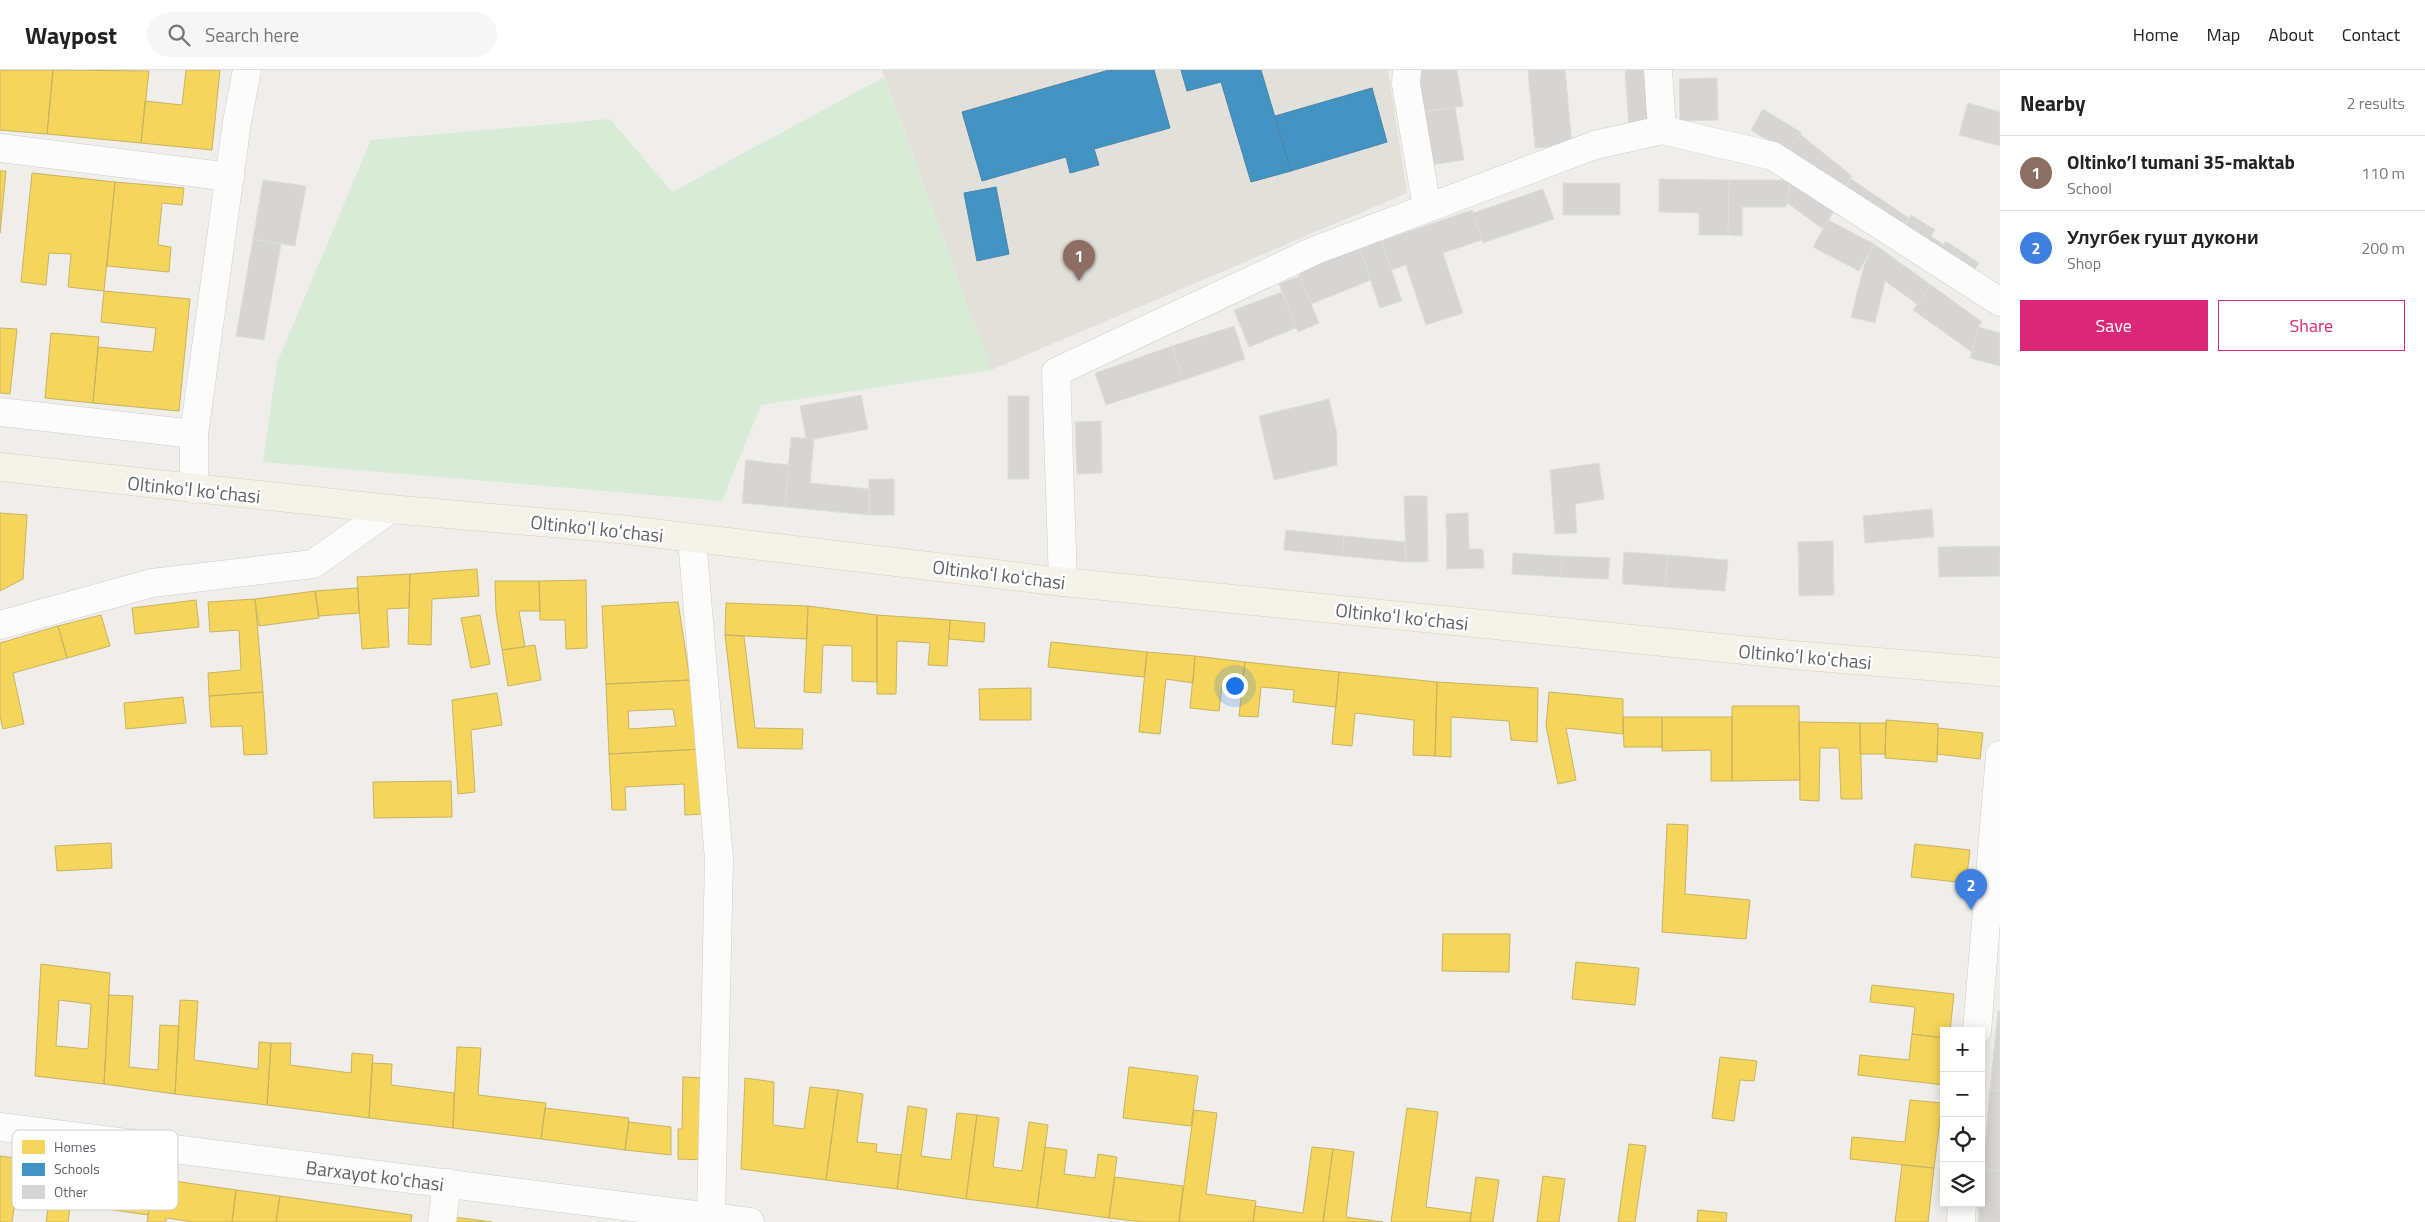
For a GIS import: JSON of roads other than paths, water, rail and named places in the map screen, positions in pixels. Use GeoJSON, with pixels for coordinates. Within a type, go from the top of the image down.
{"type":"FeatureCollection","features":[{"type":"Feature","properties":{"kind":"main road","name":"Oltinkoʻl koʻchasi"},"geometry":{"type":"LineString","coordinates":[[0,467],[390,510],[619,529],[1063,582],[1793,655],[2000,672]]}},
{"type":"Feature","properties":{"kind":"street"},"geometry":{"type":"LineString","coordinates":[[194,489],[194,434],[247,70]]}},
{"type":"Feature","properties":{"kind":"street"},"geometry":{"type":"LineString","coordinates":[[1407,70],[1406,84],[1427,208]]}},
{"type":"Feature","properties":{"kind":"street"},"geometry":{"type":"LineString","coordinates":[[1658,70],[1662,130]]}},
{"type":"Feature","properties":{"kind":"street"},"geometry":{"type":"LineString","coordinates":[[1063,582],[1056,372],[1316,250],[1595,145],[1662,130],[1773,156],[2000,302]]}},
{"type":"Feature","properties":{"kind":"street"},"geometry":{"type":"LineString","coordinates":[[0,148],[230,177]]}},
{"type":"Feature","properties":{"kind":"street"},"geometry":{"type":"LineString","coordinates":[[0,412],[194,434]]}},
{"type":"Feature","properties":{"kind":"street"},"geometry":{"type":"LineString","coordinates":[[0,626],[152,583],[313,564],[390,510]]}},
{"type":"Feature","properties":{"kind":"street"},"geometry":{"type":"LineString","coordinates":[[692,539],[719,859],[710,1217]]}},
{"type":"Feature","properties":{"kind":"street"},"geometry":{"type":"LineString","coordinates":[[1977,1027],[2000,755]]}},
{"type":"Feature","properties":{"kind":"street","name":"Barxayot ko'chasi"},"geometry":{"type":"LineString","coordinates":[[0,1127],[24,1130]]}},
{"type":"Feature","properties":{"kind":"street","name":"Barxayot ko'chasi"},"geometry":{"type":"LineString","coordinates":[[178,1149],[750,1222]]}},
{"type":"Feature","properties":{"kind":"street"},"geometry":{"type":"LineString","coordinates":[[442,1222],[447,1183]]}},
{"type":"Feature","properties":{"kind":"street"},"geometry":{"type":"LineString","coordinates":[[1961,1222],[1962,1207]]}},
{"type":"Feature","properties":{"kind":"place","name":"Oltinko’l tumani 35-maktab"},"geometry":{"type":"Point","coordinates":[1079,281]}},
{"type":"Feature","properties":{"kind":"place","name":"Улугбек гушт дукони"},"geometry":{"type":"Point","coordinates":[1971,910]}}]}
